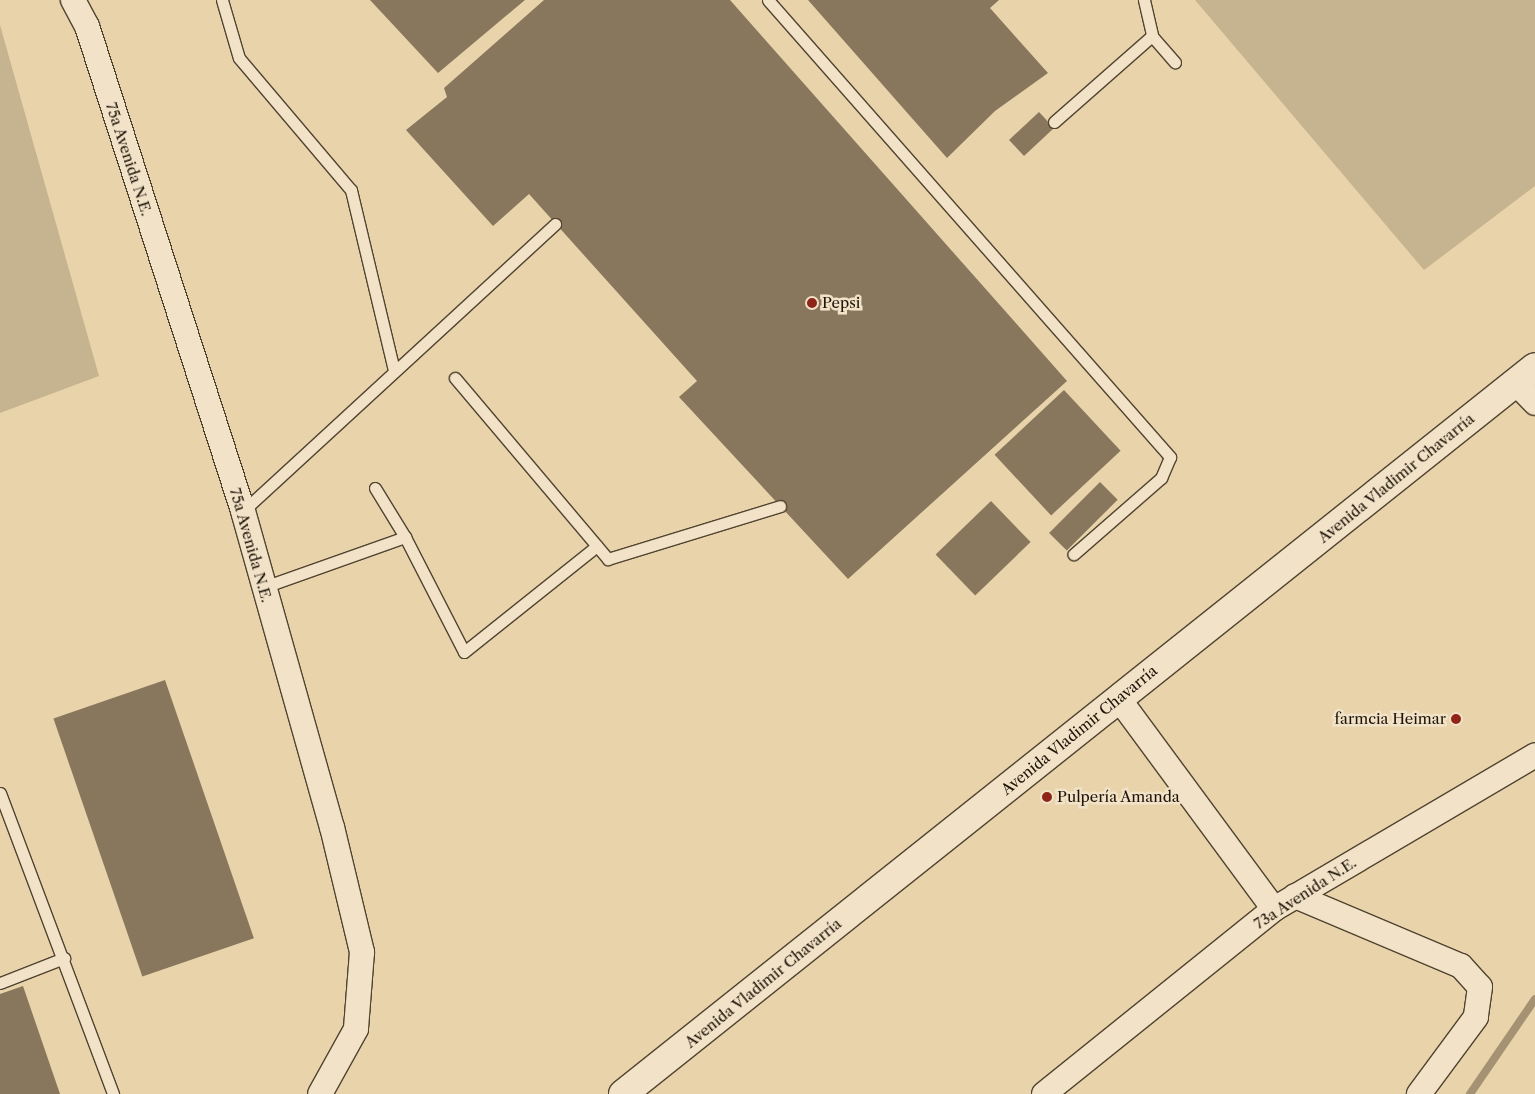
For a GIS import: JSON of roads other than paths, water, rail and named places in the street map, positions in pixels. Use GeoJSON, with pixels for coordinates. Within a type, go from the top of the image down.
{"type":"FeatureCollection","features":[{"type":"Feature","properties":{"kind":"street","name":"75a Avenida N.E."},"geometry":{"type":"LineString","coordinates":[[73,0],[86,26],[243,511],[362,952],[356,1029],[320,1094]]}},
{"type":"Feature","properties":{"kind":"street"},"geometry":{"type":"LineString","coordinates":[[1525,374],[1535,404]]}},
{"type":"Feature","properties":{"kind":"street","name":"Avenida Vladimir Chavarría"},"geometry":{"type":"LineString","coordinates":[[623,1094],[1525,374]]}},
{"type":"Feature","properties":{"kind":"street"},"geometry":{"type":"LineString","coordinates":[[1119,699],[1274,909]]}},
{"type":"Feature","properties":{"kind":"street","name":"73a Avenida N.E."},"geometry":{"type":"LineString","coordinates":[[1044,1094],[1274,909],[1535,755]]}},
{"type":"Feature","properties":{"kind":"street"},"geometry":{"type":"LineString","coordinates":[[1295,896],[1461,966],[1480,987],[1476,1017],[1419,1094]]}},
{"type":"Feature","properties":{"kind":"lane"},"geometry":{"type":"LineString","coordinates":[[222,0],[239,58],[351,190],[394,372]]}},
{"type":"Feature","properties":{"kind":"lane"},"geometry":{"type":"LineString","coordinates":[[768,0],[1170,457],[1161,478],[1074,554]]}},
{"type":"Feature","properties":{"kind":"lane"},"geometry":{"type":"LineString","coordinates":[[1144,0],[1152,36],[1175,62]]}},
{"type":"Feature","properties":{"kind":"lane"},"geometry":{"type":"LineString","coordinates":[[1054,122],[1152,36]]}},
{"type":"Feature","properties":{"kind":"lane"},"geometry":{"type":"LineString","coordinates":[[243,511],[555,224]]}},
{"type":"Feature","properties":{"kind":"lane"},"geometry":{"type":"LineString","coordinates":[[455,378],[608,560],[780,506]]}},
{"type":"Feature","properties":{"kind":"lane"},"geometry":{"type":"LineString","coordinates":[[375,488],[405,537],[464,652],[597,546]]}},
{"type":"Feature","properties":{"kind":"lane"},"geometry":{"type":"LineString","coordinates":[[264,587],[405,537]]}},
{"type":"Feature","properties":{"kind":"lane"},"geometry":{"type":"LineString","coordinates":[[0,793],[64,958],[113,1094]]}},
{"type":"Feature","properties":{"kind":"lane"},"geometry":{"type":"LineString","coordinates":[[0,983],[64,958]]}},
{"type":"Feature","properties":{"kind":"waterway"},"geometry":{"type":"LineString","coordinates":[[1470,1094],[1535,999]]}},
{"type":"Feature","properties":{"kind":"place","name":"Pepsi"},"geometry":{"type":"Point","coordinates":[812,303]}},
{"type":"Feature","properties":{"kind":"place","name":"farmcia Heimar"},"geometry":{"type":"Point","coordinates":[1456,719]}},
{"type":"Feature","properties":{"kind":"place","name":"Pulpería Amanda"},"geometry":{"type":"Point","coordinates":[1047,797]}}]}
